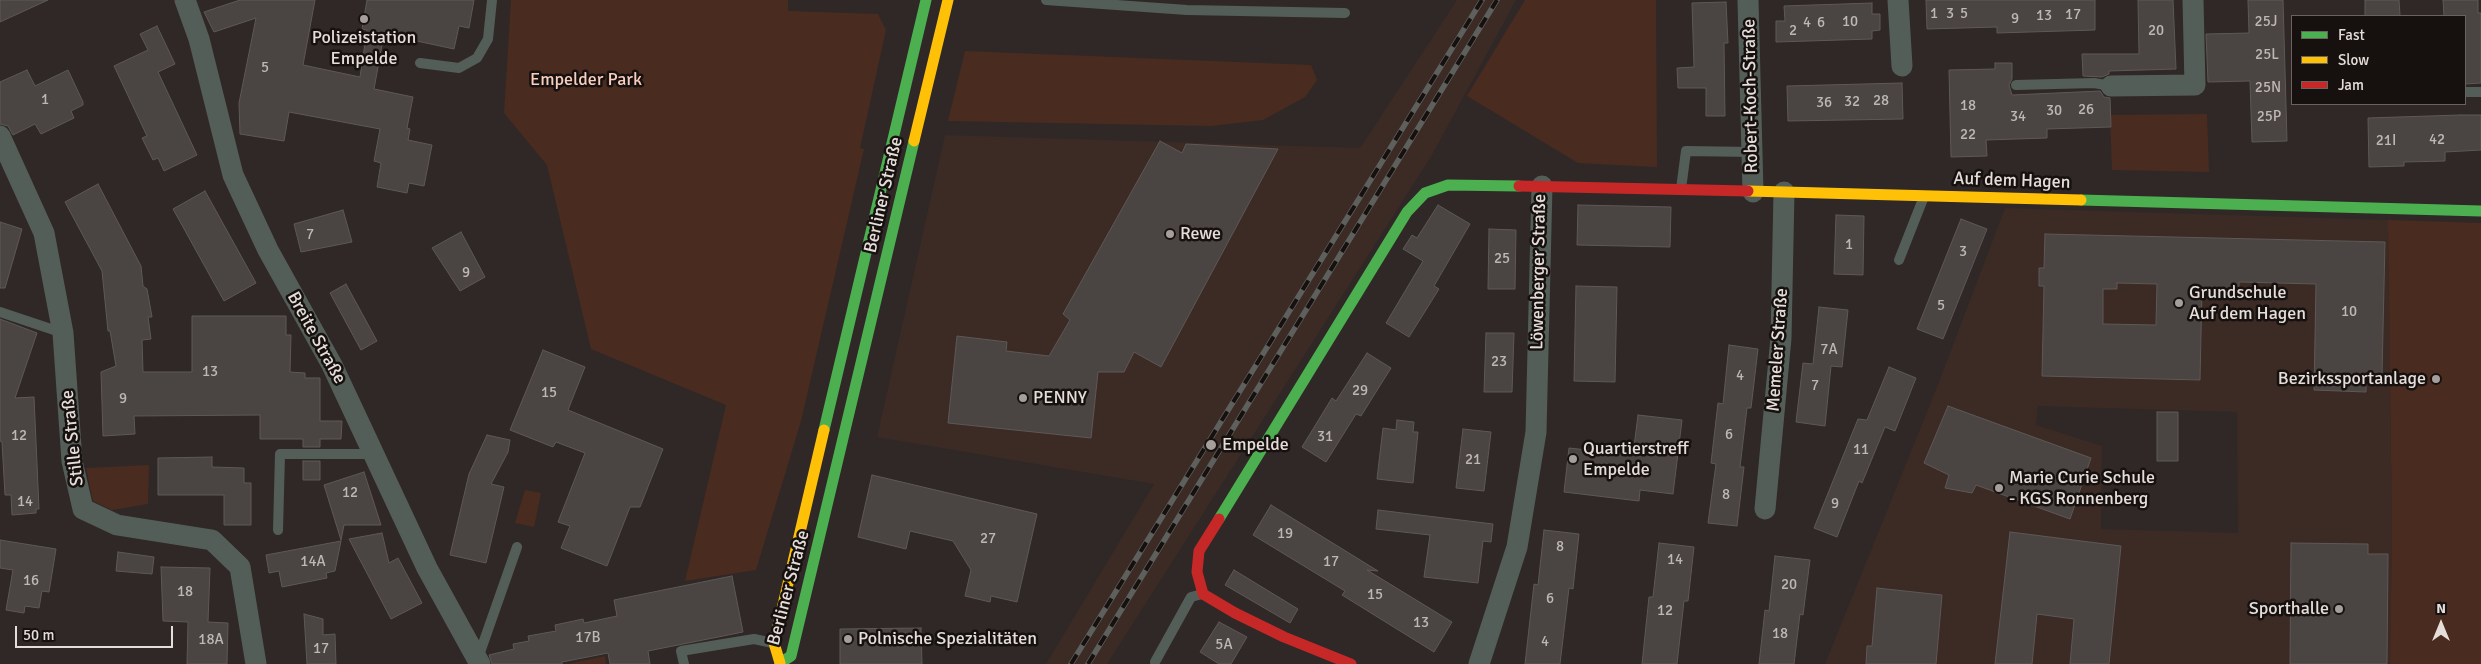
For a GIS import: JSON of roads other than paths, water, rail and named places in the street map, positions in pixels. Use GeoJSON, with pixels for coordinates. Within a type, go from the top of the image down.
{"type":"FeatureCollection","features":[{"type":"Feature","properties":{"kind":"street","name":"Breite Straße"},"geometry":{"type":"LineString","coordinates":[[185,0],[199,39],[232,175],[268,250],[332,365],[376,454],[427,568],[479,661]]}},
{"type":"Feature","properties":{"kind":"street","name":"Berliner Straße"},"geometry":{"type":"LineString","coordinates":[[926,0],[774,644],[780,663],[791,656],[948,0]]}},
{"type":"Feature","properties":{"kind":"street","name":"Robert-Koch-Straße"},"geometry":{"type":"LineString","coordinates":[[1748,0],[1753,192]]}},
{"type":"Feature","properties":{"kind":"street"},"geometry":{"type":"LineString","coordinates":[[1898,0],[1902,66]]}},
{"type":"Feature","properties":{"kind":"street"},"geometry":{"type":"LineString","coordinates":[[2111,86],[2195,85],[2193,0]]}},
{"type":"Feature","properties":{"kind":"street","name":"Stille Straße"},"geometry":{"type":"LineString","coordinates":[[0,136],[44,233],[63,333],[72,461],[83,509],[117,525],[212,540],[240,567],[256,664]]}},
{"type":"Feature","properties":{"kind":"street","name":"Löwenberger Straße"},"geometry":{"type":"LineString","coordinates":[[1203,594],[1197,572],[1199,550],[1407,212],[1425,193],[1448,185],[1542,186],[1536,432],[1517,547],[1479,664]]}},
{"type":"Feature","properties":{"kind":"street","name":"Auf dem Hagen"},"geometry":{"type":"LineString","coordinates":[[1542,186],[2481,211]]}},
{"type":"Feature","properties":{"kind":"street","name":"Memeler Straße"},"geometry":{"type":"LineString","coordinates":[[1766,509],[1781,338],[1784,192]]}},
{"type":"Feature","properties":{"kind":"street"},"geometry":{"type":"LineString","coordinates":[[1203,594],[1235,613],[1284,637],[1351,664]]}},
{"type":"Feature","properties":{"kind":"lane"},"geometry":{"type":"LineString","coordinates":[[420,63],[459,68],[477,58],[488,39],[492,0]]}},
{"type":"Feature","properties":{"kind":"lane"},"geometry":{"type":"LineString","coordinates":[[1046,0],[1346,13]]}},
{"type":"Feature","properties":{"kind":"lane"},"geometry":{"type":"LineString","coordinates":[[2016,85],[2094,83],[2111,86]]}},
{"type":"Feature","properties":{"kind":"lane"},"geometry":{"type":"LineString","coordinates":[[2466,92],[2481,92]]}},
{"type":"Feature","properties":{"kind":"lane"},"geometry":{"type":"LineString","coordinates":[[1680,190],[1686,151],[1752,152]]}},
{"type":"Feature","properties":{"kind":"lane"},"geometry":{"type":"LineString","coordinates":[[1899,260],[1925,196]]}},
{"type":"Feature","properties":{"kind":"lane"},"geometry":{"type":"LineString","coordinates":[[0,312],[63,333]]}},
{"type":"Feature","properties":{"kind":"lane"},"geometry":{"type":"LineString","coordinates":[[278,530],[280,454],[376,454]]}},
{"type":"Feature","properties":{"kind":"lane"},"geometry":{"type":"LineString","coordinates":[[479,661],[517,547]]}},
{"type":"Feature","properties":{"kind":"lane"},"geometry":{"type":"LineString","coordinates":[[1155,662],[1191,597],[1203,594]]}},
{"type":"Feature","properties":{"kind":"lane"},"geometry":{"type":"LineString","coordinates":[[684,664],[681,651],[754,639],[774,644]]}},
{"type":"Feature","properties":{"kind":"railway"},"geometry":{"type":"LineString","coordinates":[[1071,664],[1482,0]]}},
{"type":"Feature","properties":{"kind":"railway"},"geometry":{"type":"LineString","coordinates":[[1088,664],[1497,0]]}},
{"type":"Feature","properties":{"kind":"place","name":"Polizeistation Empelde"},"geometry":{"type":"Point","coordinates":[364,19]}},
{"type":"Feature","properties":{"kind":"place","name":"Rewe"},"geometry":{"type":"Point","coordinates":[1170,234]}},
{"type":"Feature","properties":{"kind":"place","name":"Grundschule Auf dem Hagen"},"geometry":{"type":"Point","coordinates":[2179,303]}},
{"type":"Feature","properties":{"kind":"place","name":"Bezirkssportanlage"},"geometry":{"type":"Point","coordinates":[2436,379]}},
{"type":"Feature","properties":{"kind":"place","name":"PENNY"},"geometry":{"type":"Point","coordinates":[1023,398]}},
{"type":"Feature","properties":{"kind":"place","name":"Empelde"},"geometry":{"type":"Point","coordinates":[1211,445]}},
{"type":"Feature","properties":{"kind":"place","name":"Quartierstreff Empelde"},"geometry":{"type":"Point","coordinates":[1573,459]}},
{"type":"Feature","properties":{"kind":"place","name":"Marie Curie Schule - KGS Ronnenberg"},"geometry":{"type":"Point","coordinates":[1999,488]}},
{"type":"Feature","properties":{"kind":"place","name":"Sporthalle"},"geometry":{"type":"Point","coordinates":[2339,609]}},
{"type":"Feature","properties":{"kind":"place","name":"Polnische Spezialitäten"},"geometry":{"type":"Point","coordinates":[848,639]}},
{"type":"Feature","properties":{"kind":"park label","name":"Empelder Park"},"geometry":{"type":"Point","coordinates":[586,80]}}]}
